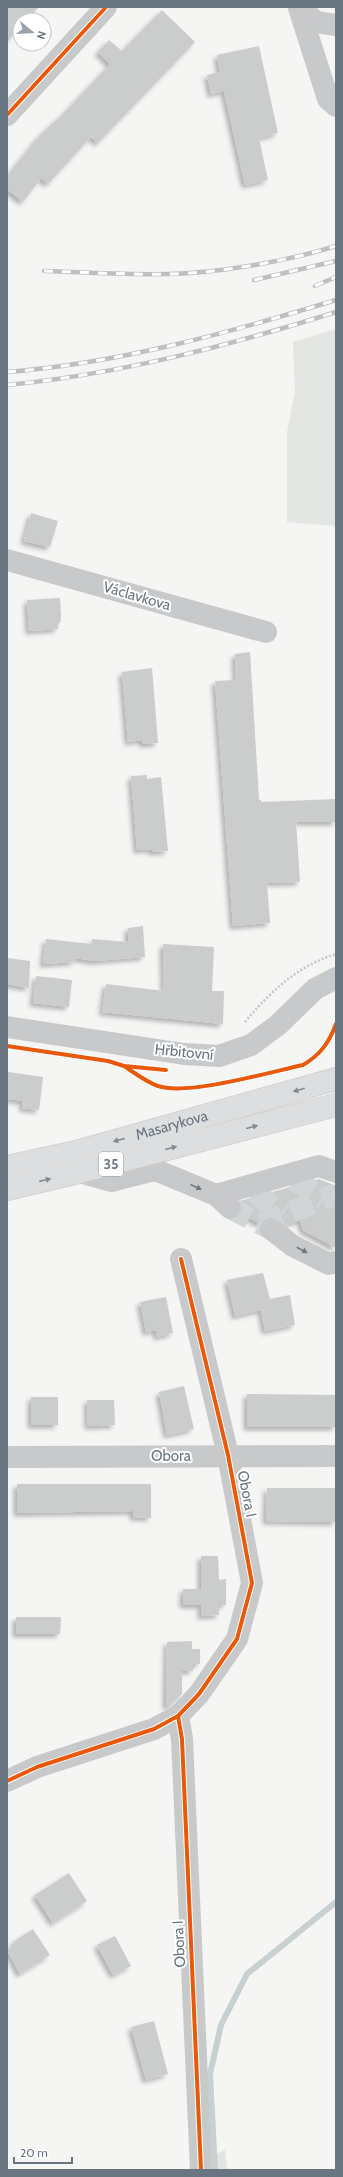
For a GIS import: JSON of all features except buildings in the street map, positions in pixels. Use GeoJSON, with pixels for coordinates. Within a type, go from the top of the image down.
{"type":"FeatureCollection","features":[{"type":"Feature","properties":{"kind":"main road","name":"Masarykova"},"geometry":{"type":"LineString","coordinates":[[7,1167],[76,1152],[336,1079]]}},
{"type":"Feature","properties":{"kind":"main road","name":"Masarykova"},"geometry":{"type":"LineString","coordinates":[[7,1189],[79,1172],[336,1104]]}},
{"type":"Feature","properties":{"kind":"street"},"geometry":{"type":"LineString","coordinates":[[7,115],[106,7]]}},
{"type":"Feature","properties":{"kind":"street"},"geometry":{"type":"LineString","coordinates":[[299,8],[316,22],[336,25]]}},
{"type":"Feature","properties":{"kind":"street"},"geometry":{"type":"LineString","coordinates":[[299,8],[328,99],[336,106]]}},
{"type":"Feature","properties":{"kind":"street","name":"Václavkova"},"geometry":{"type":"LineString","coordinates":[[7,560],[266,632]]}},
{"type":"Feature","properties":{"kind":"street","name":"Hřbitovní"},"geometry":{"type":"LineString","coordinates":[[7,1027],[184,1054],[219,1056],[240,1050],[252,1044],[278,1025],[314,989],[336,978]]}},
{"type":"Feature","properties":{"kind":"street"},"geometry":{"type":"LineString","coordinates":[[79,1172],[111,1181],[150,1171],[158,1171],[223,1202],[254,1188],[320,1166],[336,1172]]}},
{"type":"Feature","properties":{"kind":"street"},"geometry":{"type":"LineString","coordinates":[[271,1229],[293,1246],[328,1264],[336,1262]]}},
{"type":"Feature","properties":{"kind":"street","name":"Obora I"},"geometry":{"type":"LineString","coordinates":[[7,1781],[37,1767],[154,1729],[178,1716],[199,1694],[237,1639],[252,1583],[228,1456],[181,1260]]}},
{"type":"Feature","properties":{"kind":"street","name":"Obora"},"geometry":{"type":"LineString","coordinates":[[7,1457],[336,1456]]}},
{"type":"Feature","properties":{"kind":"street","name":"Obora I"},"geometry":{"type":"LineString","coordinates":[[178,1716],[182,1739],[201,2170]]}},
{"type":"Feature","properties":{"kind":"path"},"geometry":{"type":"LineString","coordinates":[[243,1025],[267,997],[289,978],[306,966],[336,954]]}},
{"type":"Feature","properties":{"kind":"shaded area"},"geometry":{"type":"Polygon","coordinates":[[[336,329],[336,526],[287,522],[287,433],[295,391],[293,342],[336,329]]]}},
{"type":"Feature","properties":{"kind":"shaded area"},"geometry":{"type":"Polygon","coordinates":[[[225,2149],[227,2170],[200,2170],[199,2166],[225,2149]]]}},
{"type":"Feature","properties":{"kind":"waterway"},"geometry":{"type":"LineString","coordinates":[[215,2170],[210,2074],[221,2025],[247,1974],[336,1902]]}},
{"type":"Feature","properties":{"kind":"tunnel"},"geometry":{"type":"LineString","coordinates":[[294,1180],[324,1199]]}},
{"type":"Feature","properties":{"kind":"tunnel"},"geometry":{"type":"LineString","coordinates":[[255,1192],[282,1215]]}},
{"type":"Feature","properties":{"kind":"tunnel"},"geometry":{"type":"LineString","coordinates":[[261,1224],[336,1194]]}},
{"type":"Feature","properties":{"kind":"tunnel"},"geometry":{"type":"LineString","coordinates":[[230,1208],[271,1229]]}},
{"type":"Feature","properties":{"kind":"railway"},"geometry":{"type":"LineString","coordinates":[[44,271],[137,274],[188,273],[231,269],[297,257],[336,246]]}},
{"type":"Feature","properties":{"kind":"railway"},"geometry":{"type":"LineString","coordinates":[[254,280],[336,261]]}},
{"type":"Feature","properties":{"kind":"railway"},"geometry":{"type":"LineString","coordinates":[[315,286],[336,277]]}},
{"type":"Feature","properties":{"kind":"railway"},"geometry":{"type":"LineString","coordinates":[[7,372],[91,362],[132,354],[214,335],[336,300]]}},
{"type":"Feature","properties":{"kind":"railway"},"geometry":{"type":"LineString","coordinates":[[7,385],[91,374],[173,357],[255,336],[336,312]]}},
{"type":"Feature","properties":{"kind":"cycle path"},"geometry":{"type":"LineString","coordinates":[[7,115],[106,7]]}},
{"type":"Feature","properties":{"kind":"cycle path"},"geometry":{"type":"LineString","coordinates":[[124,1066],[145,1080],[158,1086],[171,1088],[189,1088],[229,1082],[303,1065],[319,1053],[330,1037],[336,1024]]}},
{"type":"Feature","properties":{"kind":"cycle path"},"geometry":{"type":"LineString","coordinates":[[7,1046],[108,1061],[124,1066],[166,1070]]}},
{"type":"Feature","properties":{"kind":"cycle path"},"geometry":{"type":"LineString","coordinates":[[7,1781],[37,1767],[154,1729],[178,1716],[199,1694],[237,1639],[252,1583],[228,1455],[181,1259]]}},
{"type":"Feature","properties":{"kind":"cycle path"},"geometry":{"type":"LineString","coordinates":[[178,1716],[182,1739],[201,2170]]}}]}
